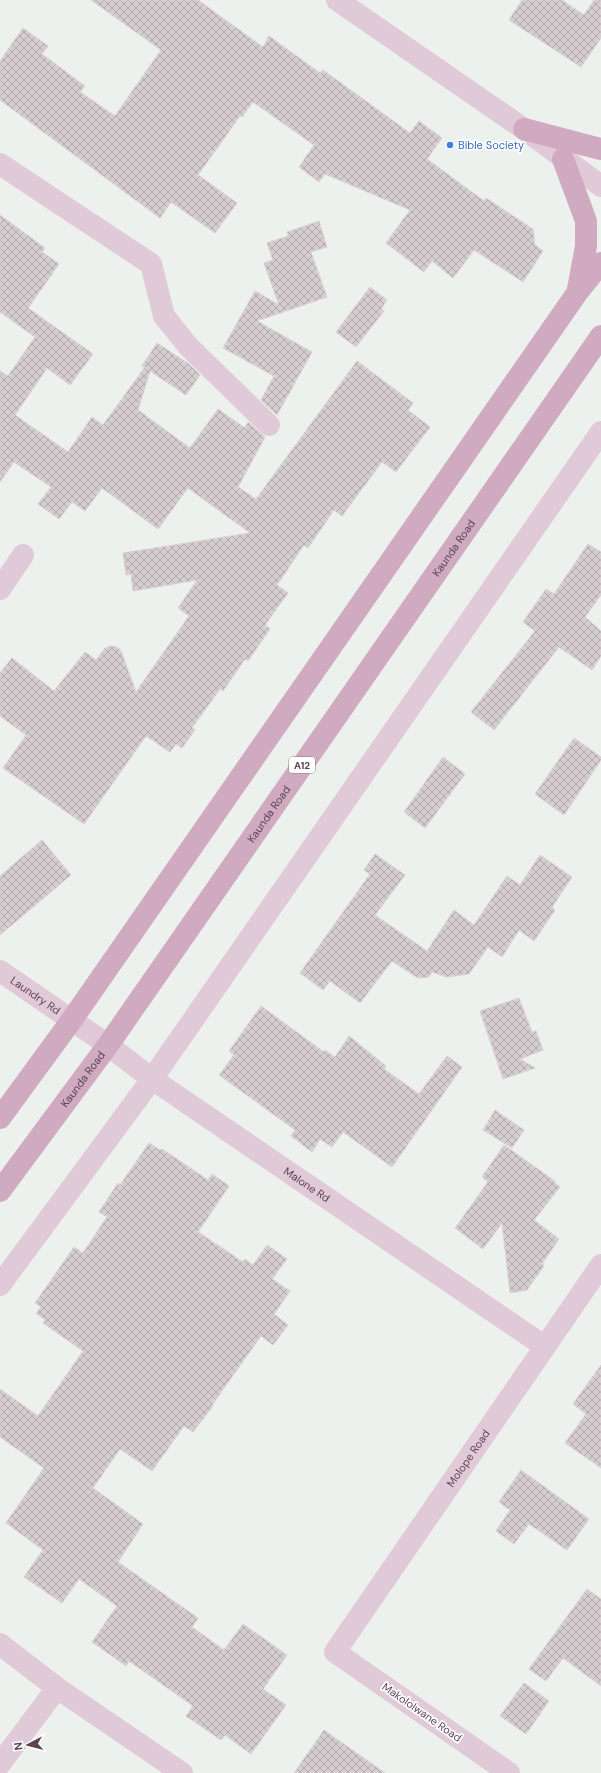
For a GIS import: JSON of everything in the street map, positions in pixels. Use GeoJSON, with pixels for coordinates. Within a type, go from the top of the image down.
{"type":"FeatureCollection","features":[{"type":"Feature","properties":{"kind":"main road"},"geometry":{"type":"LineString","coordinates":[[524,129],[601,149]]}},
{"type":"Feature","properties":{"kind":"main road"},"geometry":{"type":"LineString","coordinates":[[563,160],[586,221],[586,246],[577,293]]}},
{"type":"Feature","properties":{"kind":"main road"},"geometry":{"type":"LineString","coordinates":[[0,1118],[71,1021],[577,293],[601,263]]}},
{"type":"Feature","properties":{"kind":"main road","name":"Kaunda Road"},"geometry":{"type":"LineString","coordinates":[[0,1191],[108,1045],[601,336]]}},
{"type":"Feature","properties":{"kind":"street"},"geometry":{"type":"LineString","coordinates":[[337,0],[524,129],[563,160],[601,186]]}},
{"type":"Feature","properties":{"kind":"street"},"geometry":{"type":"LineString","coordinates":[[0,164],[151,264],[164,316],[188,346],[269,425]]}},
{"type":"Feature","properties":{"kind":"street"},"geometry":{"type":"LineString","coordinates":[[0,1284],[152,1079],[601,432]]}},
{"type":"Feature","properties":{"kind":"street"},"geometry":{"type":"LineString","coordinates":[[0,589],[23,555]]}},
{"type":"Feature","properties":{"kind":"street","name":"Laundry Rd"},"geometry":{"type":"LineString","coordinates":[[0,971],[71,1021]]}},
{"type":"Feature","properties":{"kind":"street","name":"Malone Rd"},"geometry":{"type":"LineString","coordinates":[[71,1021],[108,1045],[152,1079],[544,1346]]}},
{"type":"Feature","properties":{"kind":"street","name":"Molope Road"},"geometry":{"type":"LineString","coordinates":[[335,1652],[601,1265]]}},
{"type":"Feature","properties":{"kind":"street"},"geometry":{"type":"LineString","coordinates":[[0,1644],[57,1688],[182,1773]]}},
{"type":"Feature","properties":{"kind":"street","name":"Makololwane Road"},"geometry":{"type":"LineString","coordinates":[[335,1652],[509,1773]]}},
{"type":"Feature","properties":{"kind":"street"},"geometry":{"type":"LineString","coordinates":[[0,1764],[57,1688]]}},
{"type":"Feature","properties":{"kind":"building"},"geometry":{"type":"Polygon","coordinates":[[[91,0],[198,0],[263,47],[269,36],[320,73],[323,70],[410,133],[419,121],[442,138],[427,159],[484,201],[486,198],[533,229],[535,245],[543,251],[523,282],[474,250],[453,278],[432,261],[424,272],[386,243],[410,210],[325,174],[319,182],[299,167],[314,145],[253,102],[242,117],[240,116],[198,175],[237,203],[215,233],[171,202],[160,218],[0,100],[0,61],[23,28],[48,46],[42,54],[85,86],[80,92],[115,116],[161,50],[91,0]]]}},
{"type":"Feature","properties":{"kind":"building"},"geometry":{"type":"Polygon","coordinates":[[[522,0],[562,0],[584,15],[594,0],[601,0],[601,38],[581,67],[509,20],[522,0]]]}},
{"type":"Feature","properties":{"kind":"building"},"geometry":{"type":"Polygon","coordinates":[[[0,215],[45,248],[42,252],[59,264],[28,308],[93,354],[70,385],[47,368],[15,415],[68,452],[92,417],[103,425],[145,367],[142,366],[157,343],[189,364],[200,375],[186,395],[150,371],[138,410],[190,448],[218,409],[245,428],[248,422],[265,437],[238,487],[256,499],[357,361],[413,403],[408,410],[430,427],[396,472],[382,462],[342,516],[334,510],[308,548],[304,545],[277,585],[288,593],[265,625],[270,629],[248,661],[245,659],[223,691],[220,689],[192,728],[195,730],[182,748],[176,744],[170,752],[146,736],[84,824],[3,768],[26,735],[0,716],[0,673],[12,658],[54,691],[85,652],[96,660],[105,648],[111,646],[117,647],[121,651],[136,692],[189,616],[178,608],[197,580],[133,591],[131,574],[126,575],[123,553],[250,533],[188,488],[158,529],[102,488],[85,511],[72,502],[59,519],[38,504],[51,487],[14,462],[0,482],[0,371],[8,376],[35,337],[0,312],[0,215]]]}},
{"type":"Feature","properties":{"kind":"building"},"geometry":{"type":"Polygon","coordinates":[[[319,221],[327,247],[311,252],[327,297],[257,321],[312,352],[277,415],[261,400],[274,376],[223,348],[255,291],[279,305],[264,263],[273,260],[267,243],[288,236],[287,232],[319,221]]]}},
{"type":"Feature","properties":{"kind":"building"},"geometry":{"type":"Polygon","coordinates":[[[370,287],[387,300],[381,309],[384,311],[356,347],[336,332],[370,287]]]}},
{"type":"Feature","properties":{"kind":"building"},"geometry":{"type":"Polygon","coordinates":[[[588,544],[601,552],[601,595],[585,617],[601,631],[601,656],[592,670],[559,647],[494,730],[471,712],[535,631],[523,622],[546,589],[554,594],[588,544]]]}},
{"type":"Feature","properties":{"kind":"building"},"geometry":{"type":"Polygon","coordinates":[[[574,738],[601,757],[601,760],[564,815],[535,794],[574,738]]]}},
{"type":"Feature","properties":{"kind":"building"},"geometry":{"type":"Polygon","coordinates":[[[443,757],[465,774],[425,828],[404,812],[443,757]]]}},
{"type":"Feature","properties":{"kind":"building"},"geometry":{"type":"Polygon","coordinates":[[[42,840],[71,875],[0,935],[0,876],[42,840]]]}},
{"type":"Feature","properties":{"kind":"building"},"geometry":{"type":"Polygon","coordinates":[[[375,854],[405,875],[375,915],[427,951],[454,910],[474,925],[507,876],[520,885],[540,855],[572,877],[552,907],[555,910],[534,941],[519,930],[502,957],[488,947],[469,974],[447,977],[432,972],[429,977],[418,978],[392,961],[360,1003],[330,981],[323,990],[300,973],[370,874],[364,870],[375,854]]]}},
{"type":"Feature","properties":{"kind":"building"},"geometry":{"type":"Polygon","coordinates":[[[519,998],[532,1032],[536,1031],[543,1050],[520,1059],[535,1068],[503,1079],[480,1011],[519,998]]]}},
{"type":"Feature","properties":{"kind":"building"},"geometry":{"type":"Polygon","coordinates":[[[261,1006],[324,1052],[325,1050],[335,1057],[349,1036],[386,1066],[384,1069],[419,1094],[447,1056],[462,1067],[392,1167],[343,1132],[332,1147],[320,1139],[312,1152],[291,1136],[295,1130],[219,1075],[234,1055],[229,1051],[261,1006]]]}},
{"type":"Feature","properties":{"kind":"building"},"geometry":{"type":"Polygon","coordinates":[[[495,1110],[524,1130],[512,1148],[483,1130],[495,1110]]]}},
{"type":"Feature","properties":{"kind":"building"},"geometry":{"type":"Polygon","coordinates":[[[149,1143],[160,1150],[162,1149],[208,1180],[212,1174],[229,1186],[198,1232],[243,1262],[245,1259],[253,1265],[267,1245],[287,1259],[272,1279],[290,1291],[274,1314],[288,1325],[273,1345],[261,1336],[212,1405],[213,1406],[193,1432],[184,1426],[152,1471],[120,1449],[93,1488],[143,1524],[118,1562],[198,1618],[192,1627],[224,1650],[243,1624],[287,1655],[263,1689],[286,1705],[251,1754],[225,1735],[221,1740],[186,1716],[193,1706],[129,1661],[126,1666],[92,1642],[117,1606],[79,1579],[62,1603],[24,1577],[43,1550],[6,1523],[44,1468],[0,1437],[0,1389],[38,1416],[83,1351],[43,1323],[45,1320],[36,1313],[41,1307],[35,1303],[74,1247],[83,1253],[107,1217],[99,1212],[118,1183],[120,1185],[149,1143]]]}},
{"type":"Feature","properties":{"kind":"building"},"geometry":{"type":"Polygon","coordinates":[[[504,1145],[555,1181],[554,1182],[560,1187],[534,1220],[559,1239],[542,1264],[544,1266],[527,1290],[510,1293],[502,1223],[483,1249],[455,1228],[488,1182],[482,1177],[504,1145]]]}},
{"type":"Feature","properties":{"kind":"building"},"geometry":{"type":"Polygon","coordinates":[[[601,1365],[601,1468],[565,1443],[586,1414],[573,1404],[601,1365]]]}},
{"type":"Feature","properties":{"kind":"building"},"geometry":{"type":"Polygon","coordinates":[[[521,1470],[589,1519],[567,1550],[529,1524],[514,1544],[496,1531],[510,1510],[499,1502],[521,1470]]]}},
{"type":"Feature","properties":{"kind":"building"},"geometry":{"type":"Polygon","coordinates":[[[587,1589],[601,1599],[601,1686],[563,1658],[546,1681],[529,1669],[587,1589]]]}},
{"type":"Feature","properties":{"kind":"building"},"geometry":{"type":"Polygon","coordinates":[[[524,1683],[549,1701],[526,1734],[500,1716],[524,1683]]]}},
{"type":"Feature","properties":{"kind":"building"},"geometry":{"type":"Polygon","coordinates":[[[324,1730],[385,1773],[294,1773],[324,1730]]]}},
{"type":"Feature","properties":{"kind":"place","name":"Bible Society"},"geometry":{"type":"Point","coordinates":[450,145]}}]}
